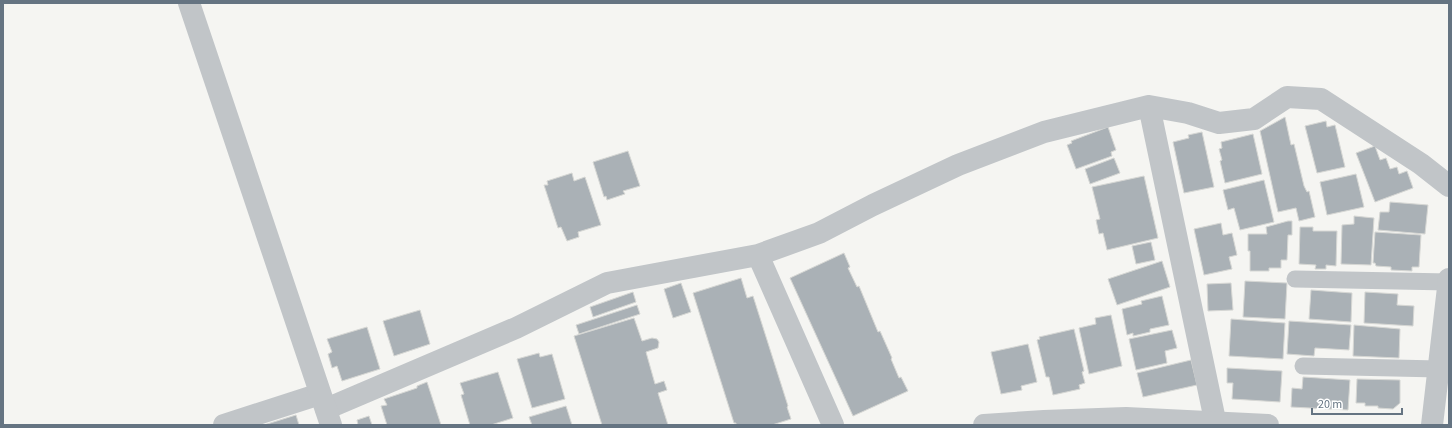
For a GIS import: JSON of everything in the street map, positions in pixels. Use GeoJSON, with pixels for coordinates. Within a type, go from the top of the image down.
{"type":"FeatureCollection","features":[{"type":"Feature","properties":{"kind":"street"},"geometry":{"type":"LineString","coordinates":[[189,3],[326,410]]}},
{"type":"Feature","properties":{"kind":"street"},"geometry":{"type":"LineString","coordinates":[[224,425],[326,410],[516,328],[607,283],[758,256],[819,233],[872,205],[958,165],[1044,132],[1149,106],[1188,113],[1219,123],[1254,119],[1288,97],[1320,99],[1421,164],[1449,186]]}},
{"type":"Feature","properties":{"kind":"street"},"geometry":{"type":"LineString","coordinates":[[1149,106],[1216,424]]}},
{"type":"Feature","properties":{"kind":"street"},"geometry":{"type":"LineString","coordinates":[[758,256],[833,425]]}},
{"type":"Feature","properties":{"kind":"street"},"geometry":{"type":"LineString","coordinates":[[1432,425],[1449,280]]}},
{"type":"Feature","properties":{"kind":"street"},"geometry":{"type":"LineString","coordinates":[[984,425],[1126,418],[1216,424],[1268,425]]}},
{"type":"Feature","properties":{"kind":"lane"},"geometry":{"type":"LineString","coordinates":[[1295,279],[1449,280]]}},
{"type":"Feature","properties":{"kind":"lane"},"geometry":{"type":"LineString","coordinates":[[1303,366],[1439,369]]}},
{"type":"Feature","properties":{"kind":"building"},"geometry":{"type":"Polygon","coordinates":[[[1285,117],[1291,145],[1294,144],[1304,186],[1307,192],[1309,191],[1315,217],[1299,221],[1296,208],[1278,212],[1260,131],[1285,117]]]}},
{"type":"Feature","properties":{"kind":"building"},"geometry":{"type":"Polygon","coordinates":[[[1326,121],[1327,127],[1335,125],[1345,167],[1317,173],[1305,126],[1326,121]]]}},
{"type":"Feature","properties":{"kind":"building"},"geometry":{"type":"Polygon","coordinates":[[[1108,127],[1116,150],[1111,152],[1112,156],[1076,169],[1067,145],[1072,143],[1071,141],[1108,127]]]}},
{"type":"Feature","properties":{"kind":"building"},"geometry":{"type":"Polygon","coordinates":[[[1202,132],[1214,187],[1184,193],[1173,142],[1189,138],[1188,135],[1202,132]]]}},
{"type":"Feature","properties":{"kind":"building"},"geometry":{"type":"Polygon","coordinates":[[[1253,134],[1262,174],[1225,183],[1220,161],[1222,160],[1219,149],[1222,148],[1221,142],[1253,134]]]}},
{"type":"Feature","properties":{"kind":"building"},"geometry":{"type":"Polygon","coordinates":[[[1375,146],[1380,160],[1386,158],[1390,169],[1397,167],[1399,174],[1407,171],[1413,188],[1375,202],[1356,153],[1375,146]]]}},
{"type":"Feature","properties":{"kind":"building"},"geometry":{"type":"Polygon","coordinates":[[[628,151],[640,186],[623,191],[625,194],[607,200],[606,196],[604,197],[593,162],[628,151]]]}},
{"type":"Feature","properties":{"kind":"building"},"geometry":{"type":"Polygon","coordinates":[[[1114,158],[1120,173],[1090,184],[1085,169],[1114,158]]]}},
{"type":"Feature","properties":{"kind":"building"},"geometry":{"type":"Polygon","coordinates":[[[572,173],[574,181],[585,177],[601,225],[578,232],[579,237],[567,241],[561,227],[558,228],[544,185],[548,185],[547,181],[572,173]]]}},
{"type":"Feature","properties":{"kind":"building"},"geometry":{"type":"Polygon","coordinates":[[[1356,174],[1364,207],[1327,215],[1320,182],[1356,174]]]}},
{"type":"Feature","properties":{"kind":"building"},"geometry":{"type":"Polygon","coordinates":[[[1144,176],[1158,238],[1107,250],[1103,233],[1099,234],[1096,220],[1100,219],[1092,187],[1144,176]]]}},
{"type":"Feature","properties":{"kind":"building"},"geometry":{"type":"Polygon","coordinates":[[[1264,180],[1274,222],[1240,230],[1234,208],[1228,210],[1223,190],[1264,180]]]}},
{"type":"Feature","properties":{"kind":"building"},"geometry":{"type":"Polygon","coordinates":[[[1390,202],[1428,205],[1425,234],[1378,230],[1380,212],[1389,212],[1390,202]]]}},
{"type":"Feature","properties":{"kind":"building"},"geometry":{"type":"Polygon","coordinates":[[[1354,216],[1374,218],[1371,265],[1341,264],[1342,225],[1354,224],[1354,216]]]}},
{"type":"Feature","properties":{"kind":"building"},"geometry":{"type":"Polygon","coordinates":[[[1292,221],[1292,235],[1288,235],[1287,260],[1281,260],[1281,268],[1269,268],[1269,271],[1250,271],[1248,234],[1267,234],[1266,227],[1292,221]]]}},
{"type":"Feature","properties":{"kind":"building"},"geometry":{"type":"Polygon","coordinates":[[[1221,223],[1223,235],[1232,233],[1237,255],[1229,257],[1232,269],[1204,275],[1194,229],[1221,223]]]}},
{"type":"Feature","properties":{"kind":"building"},"geometry":{"type":"Polygon","coordinates":[[[1300,227],[1313,227],[1313,231],[1337,231],[1336,266],[1326,265],[1326,269],[1315,269],[1316,265],[1299,264],[1300,227]]]}},
{"type":"Feature","properties":{"kind":"building"},"geometry":{"type":"Polygon","coordinates":[[[1375,232],[1421,235],[1419,267],[1412,267],[1412,271],[1391,270],[1391,267],[1376,266],[1375,263],[1373,263],[1375,232]]]}},
{"type":"Feature","properties":{"kind":"building"},"geometry":{"type":"Polygon","coordinates":[[[1151,242],[1155,260],[1136,264],[1132,246],[1151,242]]]}},
{"type":"Feature","properties":{"kind":"building"},"geometry":{"type":"Polygon","coordinates":[[[844,253],[850,267],[848,268],[857,287],[859,286],[878,332],[880,331],[899,378],[901,377],[908,391],[853,416],[790,278],[844,253]]]}},
{"type":"Feature","properties":{"kind":"building"},"geometry":{"type":"Polygon","coordinates":[[[1162,261],[1170,287],[1117,305],[1108,279],[1162,261]]]}},
{"type":"Feature","properties":{"kind":"building"},"geometry":{"type":"Polygon","coordinates":[[[741,278],[747,298],[753,296],[791,419],[772,425],[736,425],[736,423],[734,423],[693,293],[741,278]]]}},
{"type":"Feature","properties":{"kind":"building"},"geometry":{"type":"Polygon","coordinates":[[[1245,281],[1287,283],[1285,319],[1243,317],[1245,281]]]}},
{"type":"Feature","properties":{"kind":"building"},"geometry":{"type":"Polygon","coordinates":[[[681,283],[691,312],[673,318],[664,289],[681,283]]]}},
{"type":"Feature","properties":{"kind":"building"},"geometry":{"type":"Polygon","coordinates":[[[1231,283],[1233,310],[1208,311],[1207,284],[1231,283]]]}},
{"type":"Feature","properties":{"kind":"building"},"geometry":{"type":"Polygon","coordinates":[[[1311,290],[1352,293],[1351,322],[1309,319],[1311,290]]]}},
{"type":"Feature","properties":{"kind":"building"},"geometry":{"type":"Polygon","coordinates":[[[633,292],[636,302],[593,317],[590,307],[633,292]]]}},
{"type":"Feature","properties":{"kind":"building"},"geometry":{"type":"Polygon","coordinates":[[[1365,292],[1398,294],[1397,305],[1414,306],[1413,326],[1364,323],[1365,292]]]}},
{"type":"Feature","properties":{"kind":"building"},"geometry":{"type":"Polygon","coordinates":[[[1162,296],[1169,325],[1150,329],[1150,332],[1133,336],[1133,333],[1127,335],[1122,309],[1142,304],[1141,301],[1162,296]]]}},
{"type":"Feature","properties":{"kind":"building"},"geometry":{"type":"Polygon","coordinates":[[[637,305],[640,314],[579,334],[576,325],[637,305]]]}},
{"type":"Feature","properties":{"kind":"building"},"geometry":{"type":"Polygon","coordinates":[[[420,310],[430,344],[394,356],[383,321],[420,310]]]}},
{"type":"Feature","properties":{"kind":"building"},"geometry":{"type":"Polygon","coordinates":[[[1111,315],[1122,366],[1089,374],[1079,328],[1096,324],[1095,318],[1111,315]]]}},
{"type":"Feature","properties":{"kind":"building"},"geometry":{"type":"Polygon","coordinates":[[[634,318],[642,341],[652,338],[657,339],[659,342],[658,348],[646,352],[655,384],[664,381],[667,390],[658,393],[668,425],[602,425],[574,336],[634,318]]]}},
{"type":"Feature","properties":{"kind":"building"},"geometry":{"type":"Polygon","coordinates":[[[1231,319],[1285,323],[1283,359],[1229,356],[1231,319]]]}},
{"type":"Feature","properties":{"kind":"building"},"geometry":{"type":"Polygon","coordinates":[[[1289,321],[1351,325],[1349,350],[1315,348],[1314,356],[1287,354],[1289,321]]]}},
{"type":"Feature","properties":{"kind":"building"},"geometry":{"type":"Polygon","coordinates":[[[1354,325],[1400,329],[1399,358],[1353,356],[1354,325]]]}},
{"type":"Feature","properties":{"kind":"building"},"geometry":{"type":"Polygon","coordinates":[[[367,327],[380,369],[342,381],[337,366],[332,368],[328,354],[332,352],[327,339],[367,327]]]}},
{"type":"Feature","properties":{"kind":"building"},"geometry":{"type":"Polygon","coordinates":[[[1074,329],[1084,371],[1082,372],[1085,383],[1079,385],[1080,389],[1053,395],[1049,377],[1046,377],[1037,340],[1040,339],[1039,337],[1074,329]]]}},
{"type":"Feature","properties":{"kind":"building"},"geometry":{"type":"Polygon","coordinates":[[[1172,330],[1177,348],[1165,351],[1167,363],[1136,370],[1129,339],[1172,330]]]}},
{"type":"Feature","properties":{"kind":"building"},"geometry":{"type":"Polygon","coordinates":[[[1028,344],[1037,382],[1021,386],[1022,390],[1001,394],[991,352],[1028,344]]]}},
{"type":"Feature","properties":{"kind":"building"},"geometry":{"type":"Polygon","coordinates":[[[539,353],[540,357],[552,354],[565,399],[532,408],[517,359],[539,353]]]}},
{"type":"Feature","properties":{"kind":"building"},"geometry":{"type":"Polygon","coordinates":[[[1191,360],[1197,385],[1143,397],[1137,373],[1191,360]]]}},
{"type":"Feature","properties":{"kind":"building"},"geometry":{"type":"Polygon","coordinates":[[[1227,368],[1282,371],[1280,402],[1232,399],[1233,383],[1227,383],[1227,368]]]}},
{"type":"Feature","properties":{"kind":"building"},"geometry":{"type":"Polygon","coordinates":[[[498,372],[513,418],[491,425],[470,425],[461,395],[464,394],[460,383],[498,372]]]}},
{"type":"Feature","properties":{"kind":"building"},"geometry":{"type":"Polygon","coordinates":[[[1303,377],[1350,380],[1348,410],[1291,407],[1292,388],[1302,389],[1303,377]]]}},
{"type":"Feature","properties":{"kind":"building"},"geometry":{"type":"Polygon","coordinates":[[[1357,379],[1400,380],[1400,403],[1393,409],[1378,408],[1378,406],[1365,406],[1365,403],[1356,403],[1357,379]]]}},
{"type":"Feature","properties":{"kind":"building"},"geometry":{"type":"Polygon","coordinates":[[[427,382],[441,425],[387,425],[381,406],[387,405],[384,399],[417,388],[417,386],[427,382]]]}},
{"type":"Feature","properties":{"kind":"building"},"geometry":{"type":"Polygon","coordinates":[[[566,406],[572,425],[532,425],[529,417],[566,406]]]}},
{"type":"Feature","properties":{"kind":"building"},"geometry":{"type":"Polygon","coordinates":[[[296,415],[299,425],[264,425],[296,415]]]}},
{"type":"Feature","properties":{"kind":"building"},"geometry":{"type":"Polygon","coordinates":[[[369,416],[372,425],[358,425],[357,420],[369,416]]]}}]}
